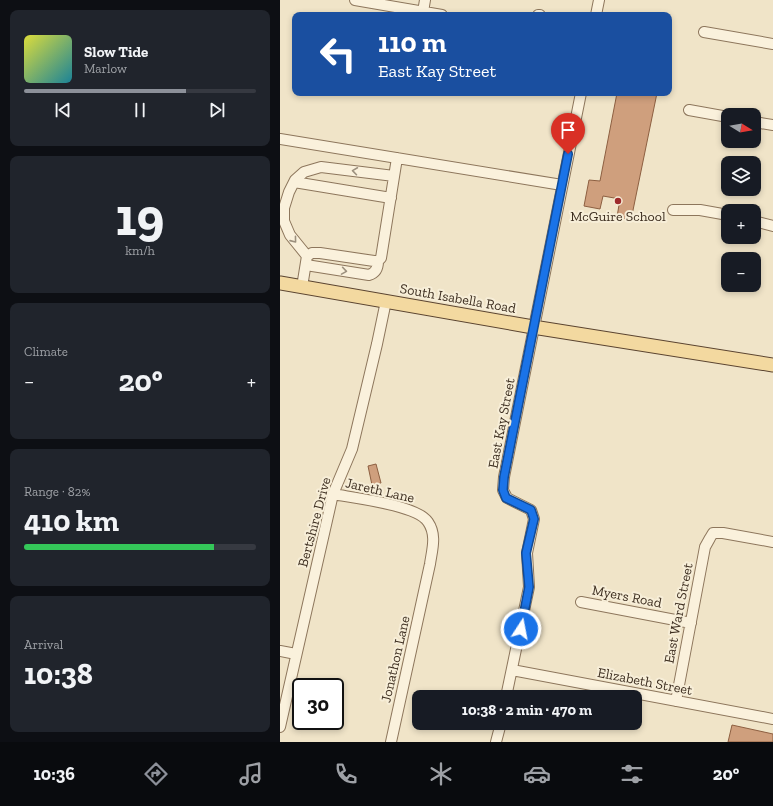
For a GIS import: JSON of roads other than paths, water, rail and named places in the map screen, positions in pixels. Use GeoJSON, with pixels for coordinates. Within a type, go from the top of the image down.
{"type":"FeatureCollection","features":[{"type":"Feature","properties":{"kind":"main road","name":"South Isabella Road"},"geometry":{"type":"LineString","coordinates":[[280,283],[533,327],[773,365]]}},
{"type":"Feature","properties":{"kind":"street"},"geometry":{"type":"LineString","coordinates":[[355,0],[423,12],[425,0]]}},
{"type":"Feature","properties":{"kind":"street"},"geometry":{"type":"LineString","coordinates":[[597,12],[599,0]]}},
{"type":"Feature","properties":{"kind":"street"},"geometry":{"type":"LineString","coordinates":[[704,32],[773,44]]}},
{"type":"Feature","properties":{"kind":"street","name":"East Kay Street"},"geometry":{"type":"LineString","coordinates":[[508,690],[529,587],[526,553],[534,519],[531,510],[506,498],[503,490],[504,477],[579,96]]}},
{"type":"Feature","properties":{"kind":"street"},"geometry":{"type":"LineString","coordinates":[[689,110],[721,116]]}},
{"type":"Feature","properties":{"kind":"street"},"geometry":{"type":"LineString","coordinates":[[761,123],[773,125]]}},
{"type":"Feature","properties":{"kind":"street"},"geometry":{"type":"LineString","coordinates":[[280,139],[562,185]]}},
{"type":"Feature","properties":{"kind":"street"},"geometry":{"type":"LineString","coordinates":[[394,176],[321,167],[304,172],[294,182],[289,192],[284,208],[284,221],[290,235],[307,261],[369,274],[376,270],[378,261],[381,258],[397,158]]}},
{"type":"Feature","properties":{"kind":"street"},"geometry":{"type":"LineString","coordinates":[[294,182],[391,198]]}},
{"type":"Feature","properties":{"kind":"street"},"geometry":{"type":"LineString","coordinates":[[673,210],[700,210],[721,214]]}},
{"type":"Feature","properties":{"kind":"street"},"geometry":{"type":"LineString","coordinates":[[761,223],[773,226]]}},
{"type":"Feature","properties":{"kind":"street"},"geometry":{"type":"LineString","coordinates":[[302,287],[307,261],[312,253],[378,261]]}},
{"type":"Feature","properties":{"kind":"street","name":"Bertshire Drive"},"geometry":{"type":"LineString","coordinates":[[280,728],[333,494],[354,442],[386,301]]}},
{"type":"Feature","properties":{"kind":"street","name":"Jareth Lane"},"geometry":{"type":"LineString","coordinates":[[333,494],[406,508],[420,514],[428,522],[434,539],[426,582]]}},
{"type":"Feature","properties":{"kind":"street","name":"East Ward Street"},"geometry":{"type":"LineString","coordinates":[[676,701],[705,547],[710,538],[714,533],[723,533],[773,542]]}},
{"type":"Feature","properties":{"kind":"street","name":"Jonathon Lane"},"geometry":{"type":"LineString","coordinates":[[391,742],[426,582]]}},
{"type":"Feature","properties":{"kind":"street","name":"Myers Road"},"geometry":{"type":"LineString","coordinates":[[581,602],[690,623]]}},
{"type":"Feature","properties":{"kind":"street"},"geometry":{"type":"LineString","coordinates":[[280,651],[296,654]]}},
{"type":"Feature","properties":{"kind":"street","name":"Elizabeth Street"},"geometry":{"type":"LineString","coordinates":[[512,670],[773,719]]}},
{"type":"Feature","properties":{"kind":"street"},"geometry":{"type":"LineString","coordinates":[[496,742],[499,730]]}},
{"type":"Feature","properties":{"kind":"place","name":"McGuire School"},"geometry":{"type":"Point","coordinates":[618,201]}}]}
